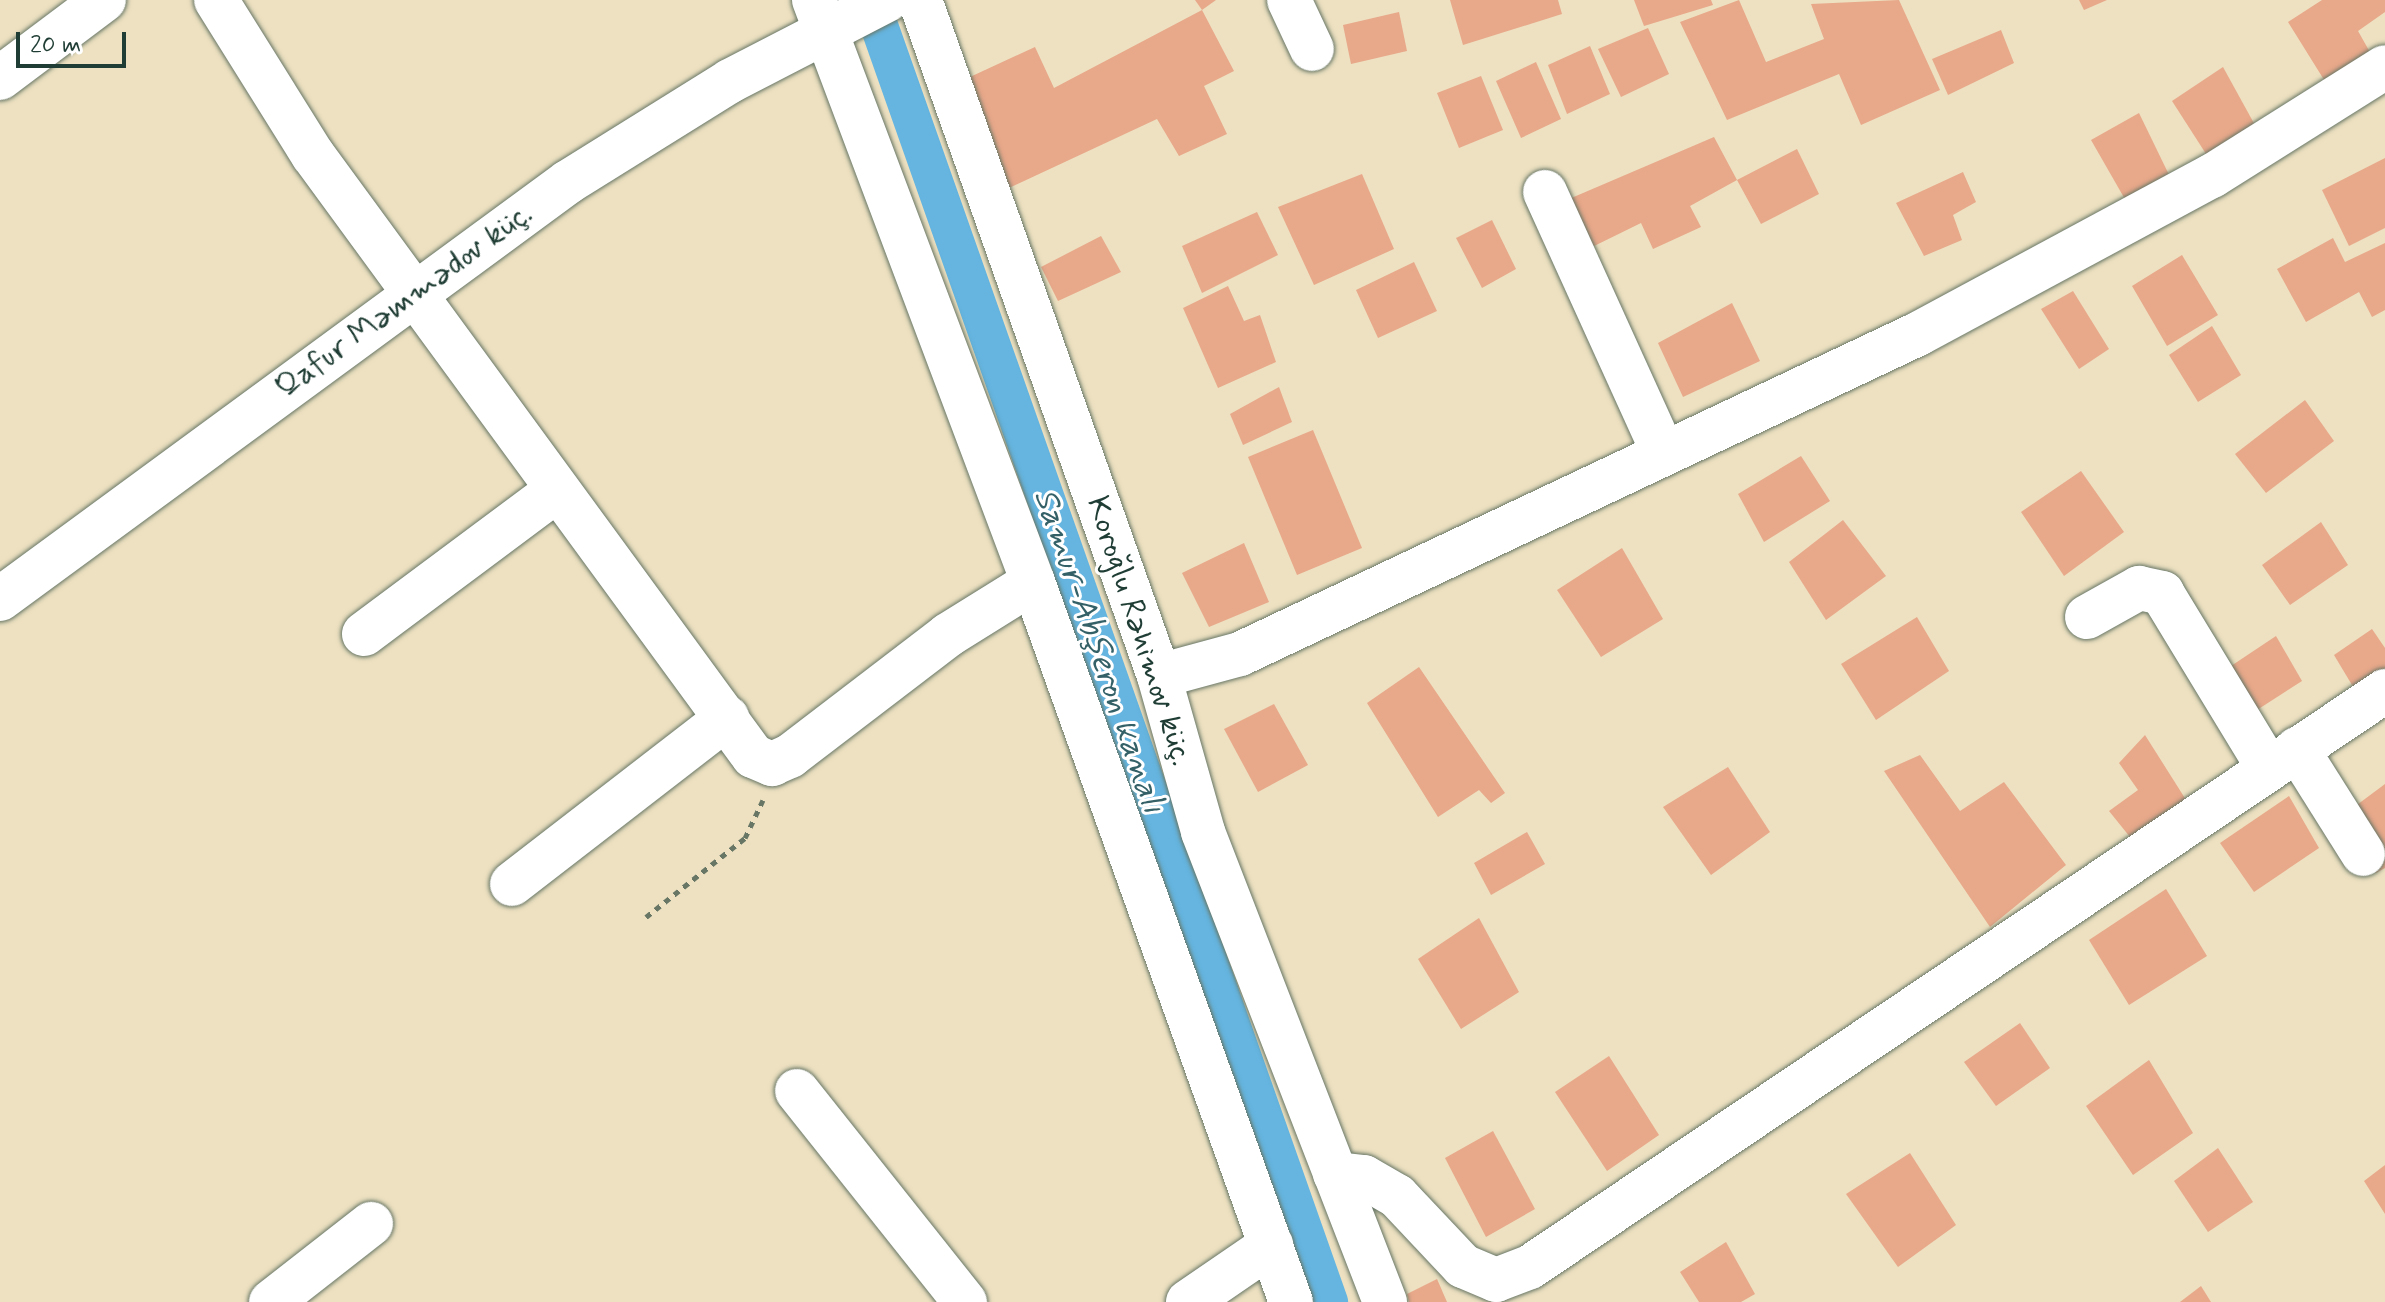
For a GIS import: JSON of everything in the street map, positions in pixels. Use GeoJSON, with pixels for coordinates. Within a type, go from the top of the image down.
{"type":"FeatureCollection","features":[{"type":"Feature","properties":{"kind":"street"},"geometry":{"type":"LineString","coordinates":[[0,78],[104,0]]}},
{"type":"Feature","properties":{"kind":"street"},"geometry":{"type":"LineString","coordinates":[[216,0],[313,155],[556,491],[753,756],[772,764],[790,756],[972,618],[1033,582]]}},
{"type":"Feature","properties":{"kind":"street","name":"Qafur Məmmədov küç."},"geometry":{"type":"LineString","coordinates":[[0,599],[414,292],[603,160],[820,14],[887,0]]}},
{"type":"Feature","properties":{"kind":"street","name":"Koroğlu Rəhimov küç."},"geometry":{"type":"LineString","coordinates":[[920,0],[1159,676],[1203,832],[1385,1302]]}},
{"type":"Feature","properties":{"kind":"street"},"geometry":{"type":"LineString","coordinates":[[1289,0],[1312,49]]}},
{"type":"Feature","properties":{"kind":"street"},"geometry":{"type":"LineString","coordinates":[[820,14],[1033,582],[1291,1302]]}},
{"type":"Feature","properties":{"kind":"street"},"geometry":{"type":"LineString","coordinates":[[1159,676],[1240,654],[1918,334],[2048,267],[2212,176],[2385,67]]}},
{"type":"Feature","properties":{"kind":"street"},"geometry":{"type":"LineString","coordinates":[[1545,192],[1663,452]]}},
{"type":"Feature","properties":{"kind":"street"},"geometry":{"type":"LineString","coordinates":[[364,634],[556,491]]}},
{"type":"Feature","properties":{"kind":"street"},"geometry":{"type":"LineString","coordinates":[[2087,617],[2139,588],[2162,593],[2283,758],[2363,854]]}},
{"type":"Feature","properties":{"kind":"street"},"geometry":{"type":"LineString","coordinates":[[1335,1174],[1364,1177],[1397,1196],[1463,1266],[1496,1280],[1530,1267],[2385,691]]}},
{"type":"Feature","properties":{"kind":"street"},"geometry":{"type":"LineString","coordinates":[[512,884],[727,718]]}},
{"type":"Feature","properties":{"kind":"street"},"geometry":{"type":"LineString","coordinates":[[797,1091],[965,1302]]}},
{"type":"Feature","properties":{"kind":"street"},"geometry":{"type":"LineString","coordinates":[[271,1302],[371,1224]]}},
{"type":"Feature","properties":{"kind":"street"},"geometry":{"type":"LineString","coordinates":[[1188,1302],[1271,1245]]}},
{"type":"Feature","properties":{"kind":"path"},"geometry":{"type":"LineString","coordinates":[[646,917],[745,838],[759,818],[772,764]]}},
{"type":"Feature","properties":{"kind":"building"},"geometry":{"type":"Polygon","coordinates":[[[1195,0],[1216,0],[1202,10],[1195,0]]]}},
{"type":"Feature","properties":{"kind":"building"},"geometry":{"type":"Polygon","coordinates":[[[1450,0],[1558,0],[1562,14],[1463,45],[1450,0]]]}},
{"type":"Feature","properties":{"kind":"building"},"geometry":{"type":"Polygon","coordinates":[[[1634,0],[1711,0],[1713,5],[1644,26],[1634,0]]]}},
{"type":"Feature","properties":{"kind":"building"},"geometry":{"type":"Polygon","coordinates":[[[1739,0],[1766,62],[1824,39],[1811,4],[1899,0],[1940,90],[1861,125],[1839,74],[1727,120],[1680,22],[1739,0]]]}},
{"type":"Feature","properties":{"kind":"building"},"geometry":{"type":"Polygon","coordinates":[[[2079,0],[2107,0],[2084,10],[2079,0]]]}},
{"type":"Feature","properties":{"kind":"building"},"geometry":{"type":"Polygon","coordinates":[[[2322,0],[2385,0],[2385,12],[2358,31],[2371,54],[2326,83],[2288,22],[2322,0]]]}},
{"type":"Feature","properties":{"kind":"building"},"geometry":{"type":"Polygon","coordinates":[[[1202,10],[1234,71],[1204,86],[1227,134],[1179,156],[1157,119],[1007,189],[957,83],[1035,47],[1054,88],[1202,10]]]}},
{"type":"Feature","properties":{"kind":"building"},"geometry":{"type":"Polygon","coordinates":[[[1399,12],[1407,51],[1351,64],[1343,25],[1399,12]]]}},
{"type":"Feature","properties":{"kind":"building"},"geometry":{"type":"Polygon","coordinates":[[[1648,28],[1669,74],[1621,97],[1598,49],[1648,28]]]}},
{"type":"Feature","properties":{"kind":"building"},"geometry":{"type":"Polygon","coordinates":[[[2001,30],[2014,63],[1948,95],[1932,59],[2001,30]]]}},
{"type":"Feature","properties":{"kind":"building"},"geometry":{"type":"Polygon","coordinates":[[[1590,46],[1610,94],[1567,114],[1548,65],[1590,46]]]}},
{"type":"Feature","properties":{"kind":"building"},"geometry":{"type":"Polygon","coordinates":[[[1536,62],[1561,119],[1521,138],[1496,81],[1536,62]]]}},
{"type":"Feature","properties":{"kind":"building"},"geometry":{"type":"Polygon","coordinates":[[[2223,67],[2256,127],[2208,157],[2172,101],[2223,67]]]}},
{"type":"Feature","properties":{"kind":"building"},"geometry":{"type":"Polygon","coordinates":[[[1481,76],[1503,130],[1459,148],[1437,93],[1481,76]]]}},
{"type":"Feature","properties":{"kind":"building"},"geometry":{"type":"Polygon","coordinates":[[[2139,113],[2173,183],[2130,208],[2091,140],[2139,113]]]}},
{"type":"Feature","properties":{"kind":"building"},"geometry":{"type":"Polygon","coordinates":[[[1714,137],[1737,180],[1690,206],[1701,227],[1653,249],[1641,223],[1586,250],[1562,202],[1714,137]]]}},
{"type":"Feature","properties":{"kind":"building"},"geometry":{"type":"Polygon","coordinates":[[[1797,149],[1819,194],[1761,224],[1737,180],[1797,149]]]}},
{"type":"Feature","properties":{"kind":"building"},"geometry":{"type":"Polygon","coordinates":[[[2385,158],[2385,228],[2349,246],[2322,190],[2385,158]]]}},
{"type":"Feature","properties":{"kind":"building"},"geometry":{"type":"Polygon","coordinates":[[[1963,172],[1976,202],[1953,215],[1962,240],[1924,256],[1896,203],[1963,172]]]}},
{"type":"Feature","properties":{"kind":"building"},"geometry":{"type":"Polygon","coordinates":[[[1362,174],[1394,249],[1314,285],[1278,207],[1362,174]]]}},
{"type":"Feature","properties":{"kind":"building"},"geometry":{"type":"Polygon","coordinates":[[[1257,212],[1278,255],[1202,293],[1182,246],[1257,212]]]}},
{"type":"Feature","properties":{"kind":"building"},"geometry":{"type":"Polygon","coordinates":[[[1492,220],[1516,269],[1482,288],[1456,238],[1492,220]]]}},
{"type":"Feature","properties":{"kind":"building"},"geometry":{"type":"Polygon","coordinates":[[[1101,236],[1121,272],[1058,301],[1041,267],[1101,236]]]}},
{"type":"Feature","properties":{"kind":"building"},"geometry":{"type":"Polygon","coordinates":[[[2333,238],[2345,262],[2385,243],[2385,310],[2372,317],[2359,292],[2306,322],[2277,269],[2333,238]]]}},
{"type":"Feature","properties":{"kind":"building"},"geometry":{"type":"Polygon","coordinates":[[[2182,255],[2218,315],[2167,346],[2132,286],[2182,255]]]}},
{"type":"Feature","properties":{"kind":"building"},"geometry":{"type":"Polygon","coordinates":[[[1414,262],[1437,311],[1378,338],[1356,290],[1414,262]]]}},
{"type":"Feature","properties":{"kind":"building"},"geometry":{"type":"Polygon","coordinates":[[[1228,286],[1244,321],[1260,315],[1276,362],[1218,388],[1183,308],[1228,286]]]}},
{"type":"Feature","properties":{"kind":"building"},"geometry":{"type":"Polygon","coordinates":[[[2073,291],[2109,349],[2079,369],[2041,309],[2073,291]]]}},
{"type":"Feature","properties":{"kind":"building"},"geometry":{"type":"Polygon","coordinates":[[[1732,303],[1760,361],[1683,397],[1658,343],[1732,303]]]}},
{"type":"Feature","properties":{"kind":"building"},"geometry":{"type":"Polygon","coordinates":[[[2212,326],[2241,375],[2198,402],[2169,355],[2212,326]]]}},
{"type":"Feature","properties":{"kind":"building"},"geometry":{"type":"Polygon","coordinates":[[[1279,387],[1292,422],[1243,445],[1230,414],[1279,387]]]}},
{"type":"Feature","properties":{"kind":"building"},"geometry":{"type":"Polygon","coordinates":[[[2305,400],[2334,441],[2266,493],[2235,454],[2305,400]]]}},
{"type":"Feature","properties":{"kind":"building"},"geometry":{"type":"Polygon","coordinates":[[[1313,430],[1362,548],[1297,575],[1248,457],[1313,430]]]}},
{"type":"Feature","properties":{"kind":"building"},"geometry":{"type":"Polygon","coordinates":[[[1801,456],[1830,501],[1764,542],[1738,494],[1801,456]]]}},
{"type":"Feature","properties":{"kind":"building"},"geometry":{"type":"Polygon","coordinates":[[[2081,471],[2124,532],[2064,576],[2021,512],[2081,471]]]}},
{"type":"Feature","properties":{"kind":"building"},"geometry":{"type":"Polygon","coordinates":[[[1843,520],[1886,576],[1826,620],[1789,562],[1843,520]]]}},
{"type":"Feature","properties":{"kind":"building"},"geometry":{"type":"Polygon","coordinates":[[[2321,522],[2348,565],[2290,605],[2262,565],[2321,522]]]}},
{"type":"Feature","properties":{"kind":"building"},"geometry":{"type":"Polygon","coordinates":[[[1244,543],[1269,602],[1209,627],[1182,573],[1244,543]]]}},
{"type":"Feature","properties":{"kind":"building"},"geometry":{"type":"Polygon","coordinates":[[[1622,548],[1663,619],[1601,657],[1557,590],[1622,548]]]}},
{"type":"Feature","properties":{"kind":"building"},"geometry":{"type":"Polygon","coordinates":[[[1917,617],[1949,671],[1876,720],[1841,664],[1917,617]]]}},
{"type":"Feature","properties":{"kind":"building"},"geometry":{"type":"Polygon","coordinates":[[[2372,629],[2385,648],[2385,677],[2358,695],[2334,655],[2372,629]]]}},
{"type":"Feature","properties":{"kind":"building"},"geometry":{"type":"Polygon","coordinates":[[[2276,636],[2302,681],[2243,719],[2216,676],[2276,636]]]}},
{"type":"Feature","properties":{"kind":"building"},"geometry":{"type":"Polygon","coordinates":[[[1419,667],[1505,793],[1491,803],[1479,790],[1438,817],[1367,703],[1419,667]]]}},
{"type":"Feature","properties":{"kind":"building"},"geometry":{"type":"Polygon","coordinates":[[[1274,704],[1308,765],[1258,792],[1224,729],[1274,704]]]}},
{"type":"Feature","properties":{"kind":"building"},"geometry":{"type":"Polygon","coordinates":[[[2145,735],[2188,803],[2134,842],[2109,811],[2138,790],[2119,763],[2145,735]]]}},
{"type":"Feature","properties":{"kind":"building"},"geometry":{"type":"Polygon","coordinates":[[[1920,755],[1960,811],[2004,782],[2066,865],[1990,927],[1884,771],[1920,755]]]}},
{"type":"Feature","properties":{"kind":"building"},"geometry":{"type":"Polygon","coordinates":[[[1728,767],[1770,832],[1711,875],[1663,807],[1728,767]]]}},
{"type":"Feature","properties":{"kind":"building"},"geometry":{"type":"Polygon","coordinates":[[[2385,784],[2385,868],[2376,873],[2342,816],[2385,784]]]}},
{"type":"Feature","properties":{"kind":"building"},"geometry":{"type":"Polygon","coordinates":[[[2289,796],[2319,848],[2254,892],[2220,843],[2289,796]]]}},
{"type":"Feature","properties":{"kind":"building"},"geometry":{"type":"Polygon","coordinates":[[[1527,832],[1545,864],[1491,895],[1474,863],[1527,832]]]}},
{"type":"Feature","properties":{"kind":"building"},"geometry":{"type":"Polygon","coordinates":[[[2166,889],[2207,956],[2129,1005],[2089,940],[2166,889]]]}},
{"type":"Feature","properties":{"kind":"building"},"geometry":{"type":"Polygon","coordinates":[[[1479,918],[1519,992],[1461,1029],[1418,959],[1479,918]]]}},
{"type":"Feature","properties":{"kind":"building"},"geometry":{"type":"Polygon","coordinates":[[[2020,1023],[2050,1068],[1996,1106],[1964,1062],[2020,1023]]]}},
{"type":"Feature","properties":{"kind":"building"},"geometry":{"type":"Polygon","coordinates":[[[1609,1056],[1659,1135],[1607,1171],[1555,1092],[1609,1056]]]}},
{"type":"Feature","properties":{"kind":"building"},"geometry":{"type":"Polygon","coordinates":[[[2149,1060],[2193,1133],[2133,1175],[2086,1106],[2149,1060]]]}},
{"type":"Feature","properties":{"kind":"building"},"geometry":{"type":"Polygon","coordinates":[[[1493,1131],[1535,1209],[1486,1237],[1445,1158],[1493,1131]]]}},
{"type":"Feature","properties":{"kind":"building"},"geometry":{"type":"Polygon","coordinates":[[[2218,1148],[2253,1202],[2208,1232],[2174,1181],[2218,1148]]]}},
{"type":"Feature","properties":{"kind":"building"},"geometry":{"type":"Polygon","coordinates":[[[1910,1153],[1956,1225],[1898,1267],[1846,1194],[1910,1153]]]}},
{"type":"Feature","properties":{"kind":"building"},"geometry":{"type":"Polygon","coordinates":[[[2385,1165],[2385,1214],[2364,1181],[2385,1165]]]}},
{"type":"Feature","properties":{"kind":"building"},"geometry":{"type":"Polygon","coordinates":[[[1726,1242],[1755,1294],[1741,1302],[1699,1302],[1680,1272],[1726,1242]]]}},
{"type":"Feature","properties":{"kind":"building"},"geometry":{"type":"Polygon","coordinates":[[[1437,1279],[1447,1302],[1409,1302],[1407,1294],[1437,1279]]]}},
{"type":"Feature","properties":{"kind":"building"},"geometry":{"type":"Polygon","coordinates":[[[2201,1286],[2211,1302],[2180,1302],[2201,1286]]]}},
{"type":"Feature","properties":{"kind":"waterway","name":"Samur-Abşeron kanalı"},"geometry":{"type":"LineString","coordinates":[[870,0],[1329,1302]]}}]}
